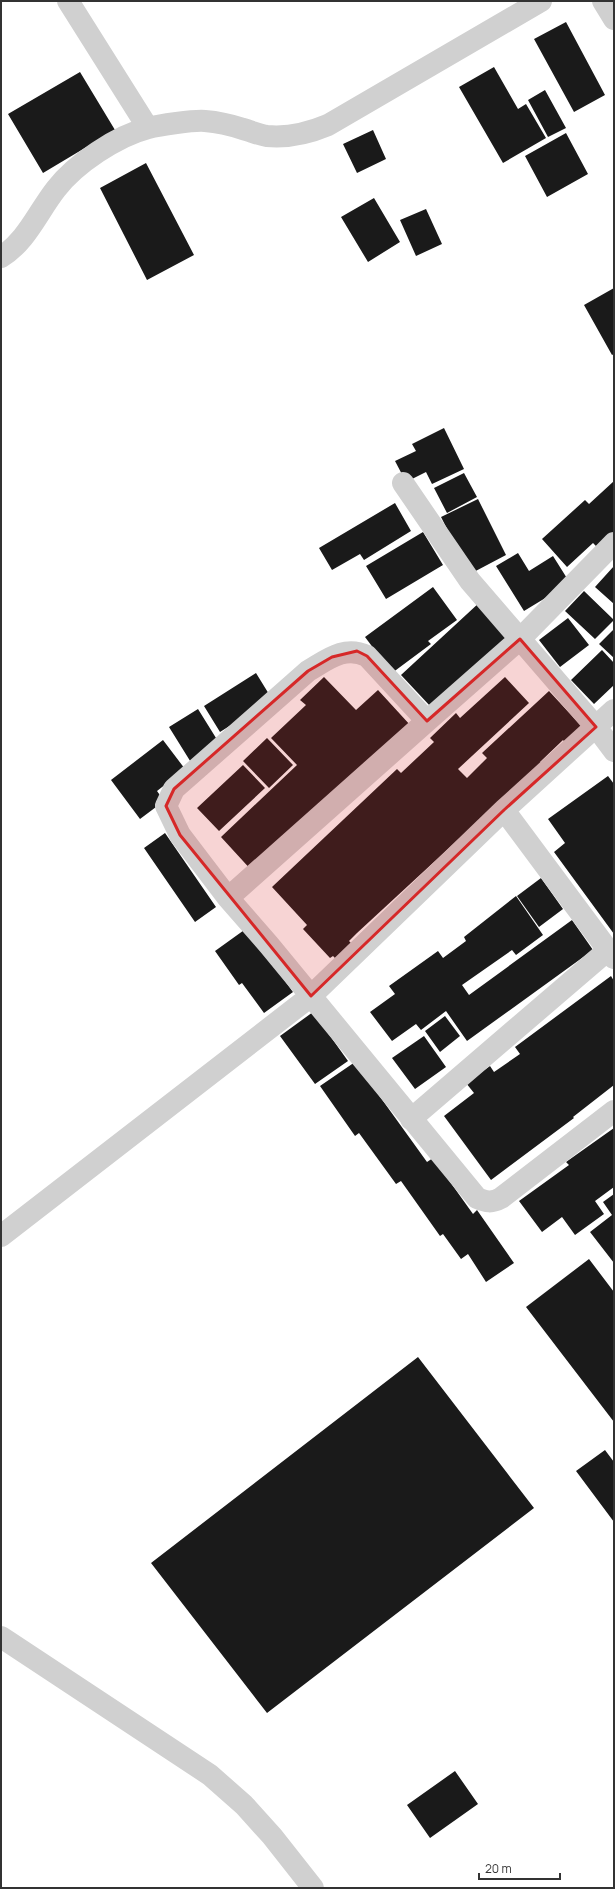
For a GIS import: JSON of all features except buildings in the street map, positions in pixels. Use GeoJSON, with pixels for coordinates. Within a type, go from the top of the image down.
{"type":"FeatureCollection","features":[{"type":"Feature","properties":{"kind":"street"},"geometry":{"type":"LineString","coordinates":[[68,1],[148,128]]}},
{"type":"Feature","properties":{"kind":"street"},"geometry":{"type":"LineString","coordinates":[[1,257],[11,251],[32,226],[56,189],[67,177],[111,143],[148,128],[203,121],[231,125],[266,136],[293,135],[312,132],[328,125],[541,1]]}},
{"type":"Feature","properties":{"kind":"street"},"geometry":{"type":"LineString","coordinates":[[603,1],[614,19]]}},
{"type":"Feature","properties":{"kind":"street"},"geometry":{"type":"LineString","coordinates":[[403,483],[470,581],[596,727],[614,751]]}},
{"type":"Feature","properties":{"kind":"street"},"geometry":{"type":"LineString","coordinates":[[228,898],[520,639],[614,543]]}},
{"type":"Feature","properties":{"kind":"street"},"geometry":{"type":"LineString","coordinates":[[427,721],[367,656],[357,651],[344,652],[308,671],[174,789],[166,806],[170,818],[180,835],[228,898],[311,996],[477,1198],[486,1202],[494,1202],[501,1198],[614,1111]]}},
{"type":"Feature","properties":{"kind":"street"},"geometry":{"type":"LineString","coordinates":[[1,1236],[311,996],[504,810],[614,710]]}},
{"type":"Feature","properties":{"kind":"street"},"geometry":{"type":"LineString","coordinates":[[411,1119],[611,954],[504,810]]}},
{"type":"Feature","properties":{"kind":"street"},"geometry":{"type":"LineString","coordinates":[[1,1636],[210,1775],[244,1805],[272,1836],[313,1888]]}},
{"type":"Feature","properties":{"kind":"highlighted area"},"geometry":{"type":"Polygon","coordinates":[[[520,639],[596,727],[504,810],[311,996],[180,835],[166,806],[174,789],[308,671],[332,657],[357,651],[367,656],[427,721],[520,639]]]}}]}
